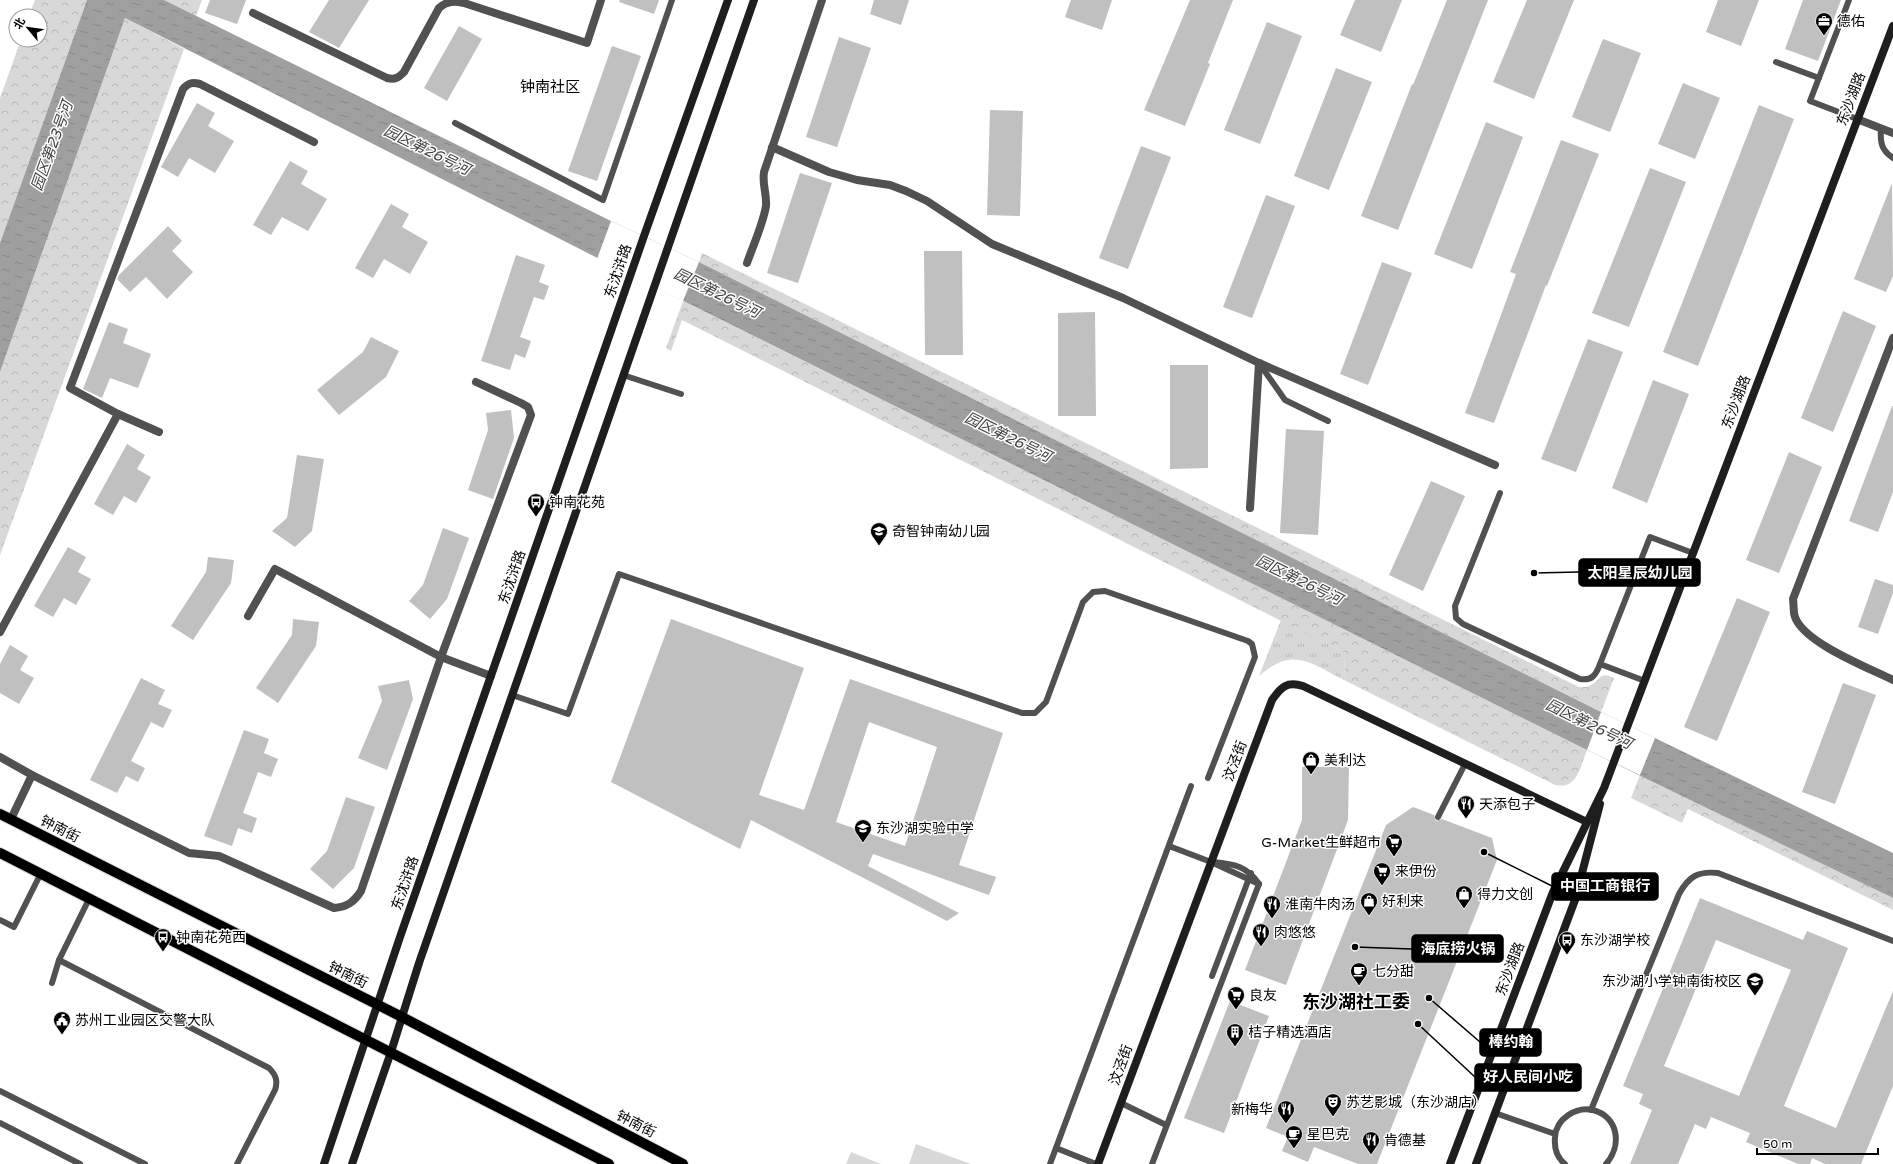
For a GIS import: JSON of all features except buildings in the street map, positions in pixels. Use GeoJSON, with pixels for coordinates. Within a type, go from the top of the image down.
{"type":"FeatureCollection","features":[{"type":"Feature","properties":{"kind":"main road","name":"东沈浒路"},"geometry":{"type":"LineString","coordinates":[[324,1164],[377,1004],[644,236],[728,0]]}},
{"type":"Feature","properties":{"kind":"main road"},"geometry":{"type":"LineString","coordinates":[[352,1164],[391,1052],[421,955],[754,0]]}},
{"type":"Feature","properties":{"kind":"main road","name":"东沙湖路"},"geometry":{"type":"LineString","coordinates":[[1450,1164],[1553,892],[1604,788],[1614,763],[1893,26]]}},
{"type":"Feature","properties":{"kind":"main road","name":"汶泾街"},"geometry":{"type":"LineString","coordinates":[[1097,1164],[1272,700],[1280,688],[1286,684],[1303,686],[1587,822]]}},
{"type":"Feature","properties":{"kind":"main road","name":"东沙湖路"},"geometry":{"type":"LineString","coordinates":[[1476,1164],[1575,900],[1604,788]]}},
{"type":"Feature","properties":{"kind":"main road","name":"钟南街"},"geometry":{"type":"LineString","coordinates":[[0,814],[377,1004],[683,1164]]}},
{"type":"Feature","properties":{"kind":"main road"},"geometry":{"type":"LineString","coordinates":[[0,853],[90,897],[609,1164]]}},
{"type":"Feature","properties":{"kind":"street"},"geometry":{"type":"LineString","coordinates":[[253,13],[393,80],[399,78],[404,72],[439,8],[444,3],[453,1],[464,3],[587,43],[601,0]]}},
{"type":"Feature","properties":{"kind":"street"},"geometry":{"type":"LineString","coordinates":[[747,263],[766,207],[766,196],[763,183],[772,147],[822,0]]}},
{"type":"Feature","properties":{"kind":"street"},"geometry":{"type":"LineString","coordinates":[[159,432],[118,414],[70,388],[183,89],[187,85],[194,82],[200,84],[314,142]]}},
{"type":"Feature","properties":{"kind":"street"},"geometry":{"type":"LineString","coordinates":[[1857,119],[1893,133]]}},
{"type":"Feature","properties":{"kind":"street"},"geometry":{"type":"LineString","coordinates":[[772,147],[829,172],[856,180],[890,186],[906,191],[927,201],[992,244],[1123,298],[1259,364],[1495,465]]}},
{"type":"Feature","properties":{"kind":"street"},"geometry":{"type":"LineString","coordinates":[[1893,338],[1793,599],[1795,618],[1807,633],[1822,645],[1893,680]]}},
{"type":"Feature","properties":{"kind":"street"},"geometry":{"type":"LineString","coordinates":[[1250,508],[1259,364]]}},
{"type":"Feature","properties":{"kind":"street"},"geometry":{"type":"LineString","coordinates":[[0,757],[32,775],[189,853],[219,856],[334,908],[344,907],[356,900],[361,891],[441,657],[531,415],[528,407],[476,382]]}},
{"type":"Feature","properties":{"kind":"street"},"geometry":{"type":"LineString","coordinates":[[0,632],[118,414]]}},
{"type":"Feature","properties":{"kind":"street"},"geometry":{"type":"LineString","coordinates":[[248,616],[275,569],[441,657],[491,676]]}},
{"type":"Feature","properties":{"kind":"street"},"geometry":{"type":"LineString","coordinates":[[11,820],[32,775]]}},
{"type":"Feature","properties":{"kind":"lane"},"geometry":{"type":"LineString","coordinates":[[455,123],[603,200],[672,0]]}},
{"type":"Feature","properties":{"kind":"lane"},"geometry":{"type":"LineString","coordinates":[[1849,0],[1810,101],[1857,119]]}},
{"type":"Feature","properties":{"kind":"lane"},"geometry":{"type":"LineString","coordinates":[[1776,62],[1819,78]]}},
{"type":"Feature","properties":{"kind":"lane"},"geometry":{"type":"LineString","coordinates":[[1881,128],[1880,143],[1886,153],[1893,158]]}},
{"type":"Feature","properties":{"kind":"lane"},"geometry":{"type":"LineString","coordinates":[[1259,364],[1285,400],[1328,421]]}},
{"type":"Feature","properties":{"kind":"lane"},"geometry":{"type":"LineString","coordinates":[[623,375],[681,394]]}},
{"type":"Feature","properties":{"kind":"lane"},"geometry":{"type":"LineString","coordinates":[[1500,493],[1455,606],[1456,618],[1463,624],[1580,679],[1587,680],[1592,677],[1600,664],[1650,537],[1693,553]]}},
{"type":"Feature","properties":{"kind":"lane"},"geometry":{"type":"LineString","coordinates":[[512,695],[568,714],[619,574],[1022,714],[1036,713],[1046,702],[1083,602],[1093,592],[1105,591],[1248,641],[1252,644],[1255,657],[1208,778]]}},
{"type":"Feature","properties":{"kind":"lane"},"geometry":{"type":"LineString","coordinates":[[1600,664],[1645,681]]}},
{"type":"Feature","properties":{"kind":"lane"},"geometry":{"type":"LineString","coordinates":[[1438,817],[1465,764]]}},
{"type":"Feature","properties":{"kind":"lane"},"geometry":{"type":"LineString","coordinates":[[1050,1164],[1191,786]]}},
{"type":"Feature","properties":{"kind":"lane"},"geometry":{"type":"LineString","coordinates":[[1169,846],[1211,862],[1259,884]]}},
{"type":"Feature","properties":{"kind":"lane"},"geometry":{"type":"LineString","coordinates":[[1211,862],[1236,865],[1251,873],[1259,884]]}},
{"type":"Feature","properties":{"kind":"lane"},"geometry":{"type":"LineString","coordinates":[[1591,1110],[1679,894],[1685,883],[1693,876],[1706,872],[1718,873],[1893,941]]}},
{"type":"Feature","properties":{"kind":"lane"},"geometry":{"type":"LineString","coordinates":[[0,920],[14,927],[41,873]]}},
{"type":"Feature","properties":{"kind":"lane"},"geometry":{"type":"LineString","coordinates":[[1212,976],[1251,873]]}},
{"type":"Feature","properties":{"kind":"lane"},"geometry":{"type":"LineString","coordinates":[[1152,1164],[1166,1124],[1259,884]]}},
{"type":"Feature","properties":{"kind":"lane"},"geometry":{"type":"LineString","coordinates":[[52,983],[59,960],[90,897]]}},
{"type":"Feature","properties":{"kind":"lane"},"geometry":{"type":"LineString","coordinates":[[59,960],[269,1068],[274,1074],[277,1082],[275,1090],[237,1164]]}},
{"type":"Feature","properties":{"kind":"lane"},"geometry":{"type":"LineString","coordinates":[[0,1091],[144,1164]]}},
{"type":"Feature","properties":{"kind":"lane"},"geometry":{"type":"LineString","coordinates":[[1121,1103],[1166,1124]]}},
{"type":"Feature","properties":{"kind":"lane"},"geometry":{"type":"LineString","coordinates":[[1565,1164],[1560,1160],[1556,1152],[1555,1134],[1559,1123],[1566,1115],[1579,1111],[1591,1110],[1600,1113],[1609,1120],[1615,1129],[1616,1146],[1612,1157],[1606,1164]]}},
{"type":"Feature","properties":{"kind":"lane"},"geometry":{"type":"LineString","coordinates":[[1495,1113],[1555,1134]]}},
{"type":"Feature","properties":{"kind":"lane"},"geometry":{"type":"LineString","coordinates":[[0,1122],[80,1164]]}},
{"type":"Feature","properties":{"kind":"lane"},"geometry":{"type":"LineString","coordinates":[[1056,1148],[1097,1164]]}},
{"type":"Feature","properties":{"kind":"green space"},"geometry":{"type":"Polygon","coordinates":[[[35,0],[87,0],[0,243],[0,98],[18,48],[48,48],[48,8],[32,8],[35,0]]]}},
{"type":"Feature","properties":{"kind":"green space"},"geometry":{"type":"Polygon","coordinates":[[[164,0],[202,0],[196,16],[164,0]]]}},
{"type":"Feature","properties":{"kind":"green space"},"geometry":{"type":"Polygon","coordinates":[[[125,18],[184,49],[0,555],[0,372],[125,18]]]}},
{"type":"Feature","properties":{"kind":"green space"},"geometry":{"type":"Polygon","coordinates":[[[702,253],[1579,687],[1592,685],[1604,675],[1614,678],[1601,712],[699,262],[702,253]]]}},
{"type":"Feature","properties":{"kind":"green space"},"geometry":{"type":"Polygon","coordinates":[[[683,301],[1587,750],[1577,775],[1569,784],[1563,786],[1555,785],[1344,680],[1345,653],[682,320],[671,351],[666,348],[683,301]]]}},
{"type":"Feature","properties":{"kind":"green space"},"geometry":{"type":"Polygon","coordinates":[[[1281,620],[1345,653],[1344,680],[1302,660],[1282,662],[1271,667],[1259,676],[1281,620]]]}},
{"type":"Feature","properties":{"kind":"green space"},"geometry":{"type":"Polygon","coordinates":[[[1640,775],[1893,898],[1893,910],[1688,809],[1682,823],[1631,798],[1640,775]]]}},
{"type":"Feature","properties":{"kind":"green space"},"geometry":{"type":"Polygon","coordinates":[[[916,1144],[971,1164],[909,1164],[916,1144]]]}},
{"type":"Feature","properties":{"kind":"green space"},"geometry":{"type":"Polygon","coordinates":[[[851,1152],[881,1164],[846,1164],[851,1152]]]}},
{"type":"Feature","properties":{"kind":"water"},"geometry":{"type":"Polygon","coordinates":[[[87,0],[164,0],[611,221],[699,262],[1601,712],[1893,853],[1893,898],[1587,750],[631,275],[125,18],[0,372],[0,243],[87,0]]]}},
{"type":"Feature","properties":{"kind":"pier"},"geometry":{"type":"Polygon","coordinates":[[[611,221],[699,262],[683,301],[597,259],[611,221]]]}},
{"type":"Feature","properties":{"kind":"pier"},"geometry":{"type":"Polygon","coordinates":[[[1601,712],[1655,738],[1640,775],[1587,750],[1601,712]]]}},
{"type":"Feature","properties":{"kind":"place","name":"德佑"},"geometry":{"type":"Point","coordinates":[1824,36]}},
{"type":"Feature","properties":{"kind":"place","name":"钟南花苑"},"geometry":{"type":"Point","coordinates":[536,517]}},
{"type":"Feature","properties":{"kind":"place","name":"奇智钟南幼儿园"},"geometry":{"type":"Point","coordinates":[879,546]}},
{"type":"Feature","properties":{"kind":"place","name":"太阳星辰幼儿园"},"geometry":{"type":"Point","coordinates":[1534,573]}},
{"type":"Feature","properties":{"kind":"place","name":"美利达"},"geometry":{"type":"Point","coordinates":[1311,775]}},
{"type":"Feature","properties":{"kind":"place","name":"天添包子"},"geometry":{"type":"Point","coordinates":[1466,819]}},
{"type":"Feature","properties":{"kind":"place","name":"东沙湖实验中学"},"geometry":{"type":"Point","coordinates":[863,843]}},
{"type":"Feature","properties":{"kind":"place","name":"中国工商银行"},"geometry":{"type":"Point","coordinates":[1484,852]}},
{"type":"Feature","properties":{"kind":"place","name":"G-Market生鲜超市"},"geometry":{"type":"Point","coordinates":[1394,857]}},
{"type":"Feature","properties":{"kind":"place","name":"来伊份"},"geometry":{"type":"Point","coordinates":[1382,886]}},
{"type":"Feature","properties":{"kind":"place","name":"得力文创"},"geometry":{"type":"Point","coordinates":[1464,909]}},
{"type":"Feature","properties":{"kind":"place","name":"好利来"},"geometry":{"type":"Point","coordinates":[1369,916]}},
{"type":"Feature","properties":{"kind":"place","name":"淮南牛肉汤"},"geometry":{"type":"Point","coordinates":[1272,919]}},
{"type":"Feature","properties":{"kind":"place","name":"肉悠悠"},"geometry":{"type":"Point","coordinates":[1261,947]}},
{"type":"Feature","properties":{"kind":"place","name":"海底捞火锅"},"geometry":{"type":"Point","coordinates":[1355,947]}},
{"type":"Feature","properties":{"kind":"place","name":"钟南花苑西"},"geometry":{"type":"Point","coordinates":[163,952]}},
{"type":"Feature","properties":{"kind":"place","name":"东沙湖学校"},"geometry":{"type":"Point","coordinates":[1567,955]}},
{"type":"Feature","properties":{"kind":"place","name":"七分甜"},"geometry":{"type":"Point","coordinates":[1359,986]}},
{"type":"Feature","properties":{"kind":"place","name":"东沙湖小学钟南街校区"},"geometry":{"type":"Point","coordinates":[1755,996]}},
{"type":"Feature","properties":{"kind":"place","name":"棒约翰"},"geometry":{"type":"Point","coordinates":[1429,998]}},
{"type":"Feature","properties":{"kind":"place","name":"良友"},"geometry":{"type":"Point","coordinates":[1236,1010]}},
{"type":"Feature","properties":{"kind":"place","name":"好人民间小吃"},"geometry":{"type":"Point","coordinates":[1418,1024]}},
{"type":"Feature","properties":{"kind":"place","name":"苏州工业园区交警大队"},"geometry":{"type":"Point","coordinates":[62,1035]}},
{"type":"Feature","properties":{"kind":"place","name":"桔子精选酒店"},"geometry":{"type":"Point","coordinates":[1235,1047]}},
{"type":"Feature","properties":{"kind":"place","name":"苏艺影城（东沙湖店）"},"geometry":{"type":"Point","coordinates":[1333,1117]}},
{"type":"Feature","properties":{"kind":"place","name":"新梅华"},"geometry":{"type":"Point","coordinates":[1286,1124]}},
{"type":"Feature","properties":{"kind":"place","name":"星巴克"},"geometry":{"type":"Point","coordinates":[1294,1149]}},
{"type":"Feature","properties":{"kind":"place","name":"肯德基"},"geometry":{"type":"Point","coordinates":[1371,1155]}},
{"type":"Feature","properties":{"kind":"district","name":"钟南社区"},"geometry":{"type":"Point","coordinates":[550,87]}},
{"type":"Feature","properties":{"kind":"district","name":"东沙湖社工委"},"geometry":{"type":"Point","coordinates":[1356,1002]}},
{"type":"Feature","properties":{"kind":"water label","name":"园区第23号河"},"geometry":{"type":"Point","coordinates":[52,146]}},
{"type":"Feature","properties":{"kind":"water label","name":"园区第26号河"},"geometry":{"type":"Point","coordinates":[427,150]}},
{"type":"Feature","properties":{"kind":"water label","name":"园区第26号河"},"geometry":{"type":"Point","coordinates":[717,293]}},
{"type":"Feature","properties":{"kind":"water label","name":"园区第26号河"},"geometry":{"type":"Point","coordinates":[1008,437]}},
{"type":"Feature","properties":{"kind":"water label","name":"园区第26号河"},"geometry":{"type":"Point","coordinates":[1299,580]}},
{"type":"Feature","properties":{"kind":"water label","name":"园区第26号河"},"geometry":{"type":"Point","coordinates":[1589,724]}}]}
